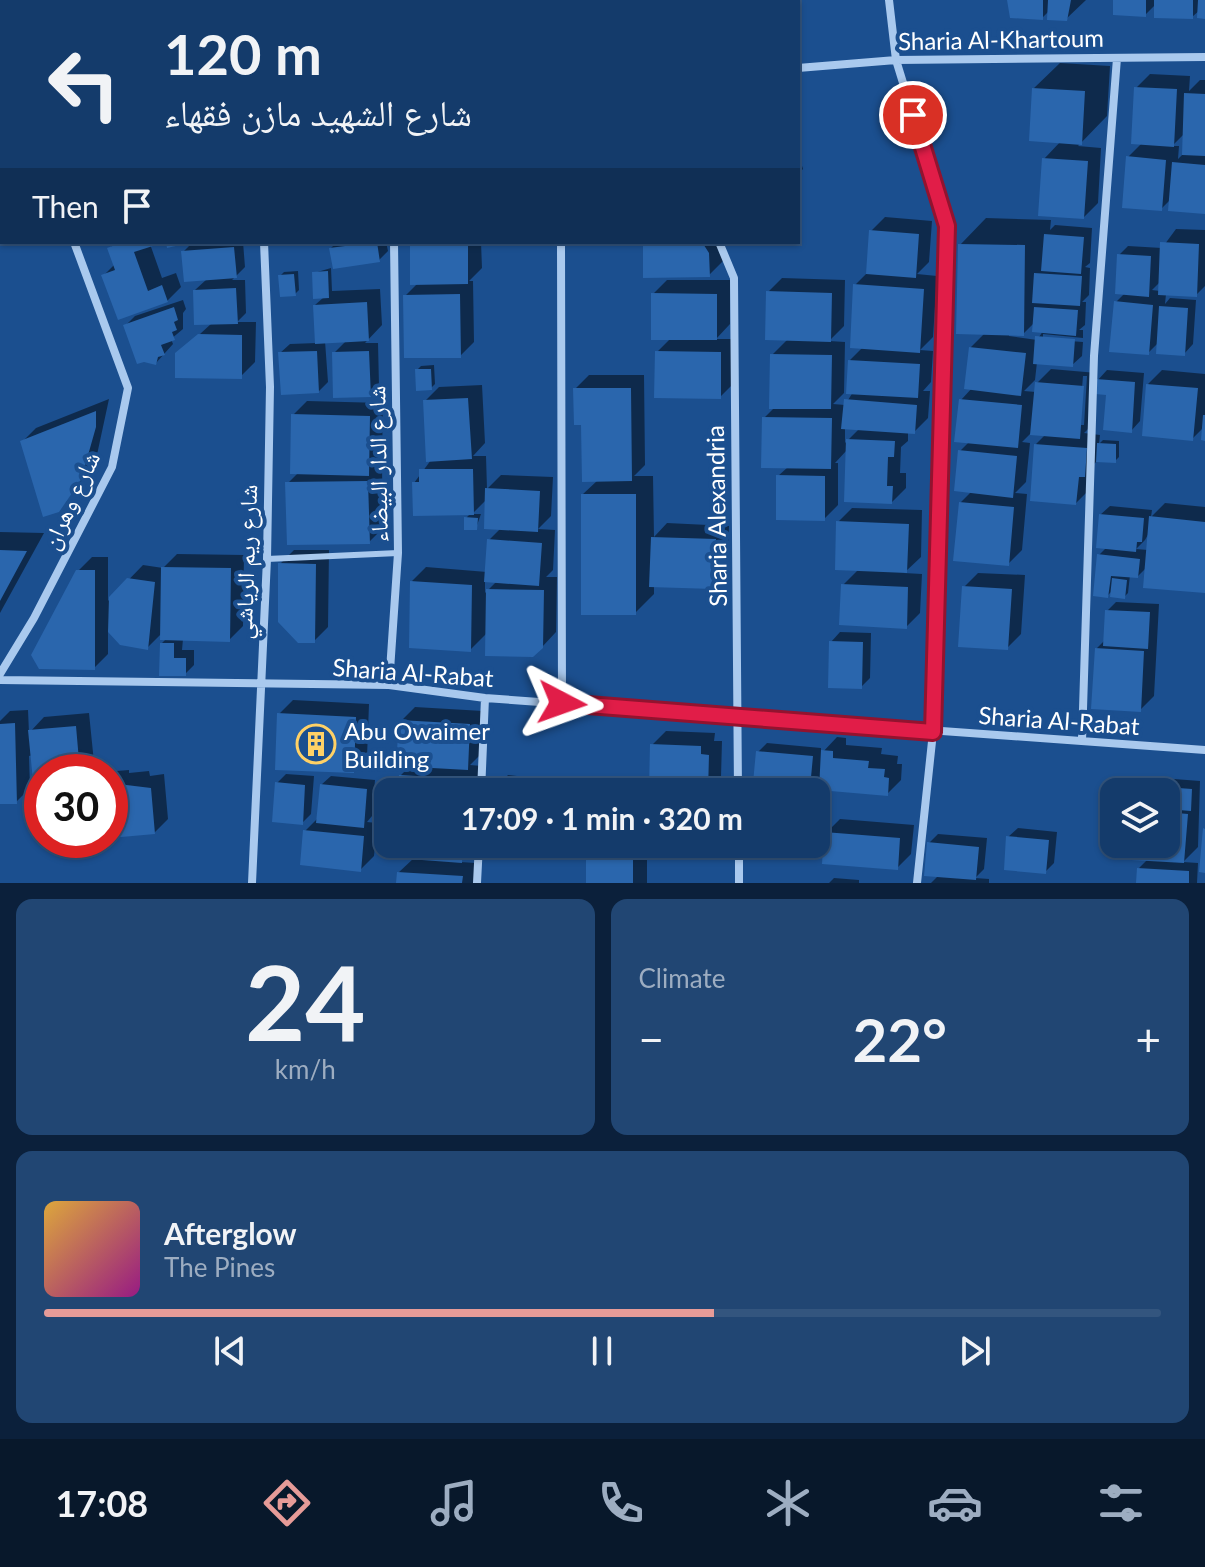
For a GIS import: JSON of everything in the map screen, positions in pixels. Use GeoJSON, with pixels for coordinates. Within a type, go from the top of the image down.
{"type":"FeatureCollection","features":[{"type":"Feature","properties":{"kind":"street"},"geometry":{"type":"LineString","coordinates":[[889,0],[896,60],[947,226],[933,732],[917,883]]}},
{"type":"Feature","properties":{"kind":"street","name":"Sharia Al-Khartoum"},"geometry":{"type":"LineString","coordinates":[[800,68],[896,60],[1205,57]]}},
{"type":"Feature","properties":{"kind":"street"},"geometry":{"type":"LineString","coordinates":[[1082,741],[1094,356],[1117,58]]}},
{"type":"Feature","properties":{"kind":"street","name":"شارع وهران"},"geometry":{"type":"LineString","coordinates":[[0,677],[112,467],[128,388],[75,244]]}},
{"type":"Feature","properties":{"kind":"street","name":"شارع ريم الرياشي"},"geometry":{"type":"LineString","coordinates":[[252,883],[267,559],[270,387],[264,244]]}},
{"type":"Feature","properties":{"kind":"street","name":"شارع الدار البيضاء"},"geometry":{"type":"LineString","coordinates":[[389,685],[398,553],[394,244]]}},
{"type":"Feature","properties":{"kind":"street"},"geometry":{"type":"LineString","coordinates":[[561,244],[562,703]]}},
{"type":"Feature","properties":{"kind":"street","name":"Sharia Alexandria"},"geometry":{"type":"LineString","coordinates":[[720,244],[734,278],[738,778]]}},
{"type":"Feature","properties":{"kind":"street","name":"Sharia Al-Rabat"},"geometry":{"type":"LineString","coordinates":[[0,677],[259,685],[389,685],[485,698],[1205,750]]}},
{"type":"Feature","properties":{"kind":"street"},"geometry":{"type":"LineString","coordinates":[[482,778],[485,698]]}},
{"type":"Feature","properties":{"kind":"street"},"geometry":{"type":"LineString","coordinates":[[477,883],[478,858]]}},
{"type":"Feature","properties":{"kind":"street"},"geometry":{"type":"LineString","coordinates":[[739,858],[739,883]]}},
{"type":"Feature","properties":{"kind":"lane"},"geometry":{"type":"LineString","coordinates":[[267,559],[398,553]]}},
{"type":"Feature","properties":{"kind":"building"},"geometry":{"type":"Polygon","coordinates":[[[1007,0],[1043,0],[1043,20],[1010,18],[1007,0]]]}},
{"type":"Feature","properties":{"kind":"building"},"geometry":{"type":"Polygon","coordinates":[[[1048,0],[1071,0],[1067,21],[1047,20],[1048,0]]]}},
{"type":"Feature","properties":{"kind":"building"},"geometry":{"type":"Polygon","coordinates":[[[1113,0],[1146,0],[1146,17],[1113,15],[1113,0]]]}},
{"type":"Feature","properties":{"kind":"building"},"geometry":{"type":"Polygon","coordinates":[[[1154,0],[1193,0],[1193,19],[1154,18],[1154,0]]]}},
{"type":"Feature","properties":{"kind":"building"},"geometry":{"type":"Polygon","coordinates":[[[1198,0],[1205,0],[1205,19],[1197,18],[1198,0]]]}},
{"type":"Feature","properties":{"kind":"building"},"geometry":{"type":"Polygon","coordinates":[[[1134,87],[1177,89],[1174,147],[1131,144],[1134,87]]]}},
{"type":"Feature","properties":{"kind":"building"},"geometry":{"type":"Polygon","coordinates":[[[1032,88],[1085,91],[1082,145],[1029,141],[1032,88]]]}},
{"type":"Feature","properties":{"kind":"building"},"geometry":{"type":"Polygon","coordinates":[[[1184,93],[1205,94],[1205,156],[1182,155],[1184,93]]]}},
{"type":"Feature","properties":{"kind":"building"},"geometry":{"type":"Polygon","coordinates":[[[1126,156],[1166,160],[1162,211],[1122,208],[1126,156]]]}},
{"type":"Feature","properties":{"kind":"building"},"geometry":{"type":"Polygon","coordinates":[[[1042,158],[1088,161],[1084,219],[1038,216],[1042,158]]]}},
{"type":"Feature","properties":{"kind":"building"},"geometry":{"type":"Polygon","coordinates":[[[1172,162],[1205,165],[1205,214],[1168,211],[1172,162]]]}},
{"type":"Feature","properties":{"kind":"building"},"geometry":{"type":"Polygon","coordinates":[[[869,230],[919,234],[916,278],[866,274],[869,230]]]}},
{"type":"Feature","properties":{"kind":"building"},"geometry":{"type":"Polygon","coordinates":[[[1044,234],[1084,237],[1081,274],[1041,271],[1044,234]]]}},
{"type":"Feature","properties":{"kind":"building"},"geometry":{"type":"Polygon","coordinates":[[[1160,242],[1199,244],[1197,297],[1158,295],[1160,242]]]}},
{"type":"Feature","properties":{"kind":"building"},"geometry":{"type":"Polygon","coordinates":[[[118,244],[156,244],[134,252],[148,291],[162,285],[168,302],[118,320],[101,275],[115,270],[107,248],[118,244]]]}},
{"type":"Feature","properties":{"kind":"building"},"geometry":{"type":"Polygon","coordinates":[[[377,244],[380,262],[333,269],[329,248],[377,244]]]}},
{"type":"Feature","properties":{"kind":"building"},"geometry":{"type":"Polygon","coordinates":[[[468,244],[468,284],[410,285],[410,246],[468,244]]]}},
{"type":"Feature","properties":{"kind":"building"},"geometry":{"type":"Polygon","coordinates":[[[643,244],[703,244],[709,253],[710,277],[643,278],[643,244]]]}},
{"type":"Feature","properties":{"kind":"building"},"geometry":{"type":"Polygon","coordinates":[[[958,244],[1025,245],[1024,336],[956,334],[958,244]]]}},
{"type":"Feature","properties":{"kind":"building"},"geometry":{"type":"Polygon","coordinates":[[[234,247],[237,278],[184,282],[181,251],[234,247]]]}},
{"type":"Feature","properties":{"kind":"building"},"geometry":{"type":"Polygon","coordinates":[[[1117,254],[1151,256],[1149,297],[1115,294],[1117,254]]]}},
{"type":"Feature","properties":{"kind":"building"},"geometry":{"type":"Polygon","coordinates":[[[328,271],[329,298],[313,299],[312,272],[328,271]]]}},
{"type":"Feature","properties":{"kind":"building"},"geometry":{"type":"Polygon","coordinates":[[[1034,273],[1082,276],[1080,306],[1032,303],[1034,273]]]}},
{"type":"Feature","properties":{"kind":"building"},"geometry":{"type":"Polygon","coordinates":[[[294,274],[296,296],[280,297],[278,275],[294,274]]]}},
{"type":"Feature","properties":{"kind":"building"},"geometry":{"type":"Polygon","coordinates":[[[853,284],[924,289],[920,353],[850,348],[853,284]]]}},
{"type":"Feature","properties":{"kind":"building"},"geometry":{"type":"Polygon","coordinates":[[[236,288],[238,324],[194,325],[193,290],[236,288]]]}},
{"type":"Feature","properties":{"kind":"building"},"geometry":{"type":"Polygon","coordinates":[[[766,291],[832,293],[831,342],[765,340],[766,291]]]}},
{"type":"Feature","properties":{"kind":"building"},"geometry":{"type":"Polygon","coordinates":[[[651,293],[717,294],[717,340],[651,340],[651,293]]]}},
{"type":"Feature","properties":{"kind":"building"},"geometry":{"type":"Polygon","coordinates":[[[460,294],[461,358],[404,358],[403,295],[460,294]]]}},
{"type":"Feature","properties":{"kind":"building"},"geometry":{"type":"Polygon","coordinates":[[[1114,301],[1153,305],[1149,355],[1109,352],[1114,301]]]}},
{"type":"Feature","properties":{"kind":"building"},"geometry":{"type":"Polygon","coordinates":[[[367,302],[369,341],[315,344],[313,305],[367,302]]]}},
{"type":"Feature","properties":{"kind":"building"},"geometry":{"type":"Polygon","coordinates":[[[1159,306],[1188,308],[1185,356],[1156,354],[1159,306]]]}},
{"type":"Feature","properties":{"kind":"building"},"geometry":{"type":"Polygon","coordinates":[[[174,307],[178,320],[174,322],[177,330],[172,332],[175,340],[161,345],[165,355],[158,357],[156,365],[137,364],[123,325],[174,307]]]}},
{"type":"Feature","properties":{"kind":"building"},"geometry":{"type":"Polygon","coordinates":[[[1034,307],[1078,310],[1076,336],[1032,332],[1034,307]]]}},
{"type":"Feature","properties":{"kind":"building"},"geometry":{"type":"Polygon","coordinates":[[[198,334],[242,335],[242,379],[175,378],[175,353],[198,334]]]}},
{"type":"Feature","properties":{"kind":"building"},"geometry":{"type":"Polygon","coordinates":[[[1035,336],[1075,339],[1073,367],[1033,364],[1035,336]]]}},
{"type":"Feature","properties":{"kind":"building"},"geometry":{"type":"Polygon","coordinates":[[[969,347],[1026,353],[1021,396],[964,389],[969,347]]]}},
{"type":"Feature","properties":{"kind":"building"},"geometry":{"type":"Polygon","coordinates":[[[317,351],[319,393],[281,395],[278,352],[317,351]]]}},
{"type":"Feature","properties":{"kind":"building"},"geometry":{"type":"Polygon","coordinates":[[[369,351],[371,397],[333,398],[332,352],[369,351]]]}},
{"type":"Feature","properties":{"kind":"building"},"geometry":{"type":"Polygon","coordinates":[[[655,351],[721,352],[721,399],[654,398],[655,351]]]}},
{"type":"Feature","properties":{"kind":"building"},"geometry":{"type":"Polygon","coordinates":[[[770,354],[832,355],[831,409],[769,409],[770,354]]]}},
{"type":"Feature","properties":{"kind":"building"},"geometry":{"type":"Polygon","coordinates":[[[848,360],[920,364],[918,398],[846,394],[848,360]]]}},
{"type":"Feature","properties":{"kind":"building"},"geometry":{"type":"Polygon","coordinates":[[[415,369],[431,369],[432,390],[416,391],[415,369]]]}},
{"type":"Feature","properties":{"kind":"building"},"geometry":{"type":"Polygon","coordinates":[[[1096,379],[1135,382],[1132,433],[1103,430],[1106,395],[1095,394],[1096,379]]]}},
{"type":"Feature","properties":{"kind":"building"},"geometry":{"type":"Polygon","coordinates":[[[1035,382],[1084,386],[1080,439],[1030,435],[1035,382]]]}},
{"type":"Feature","properties":{"kind":"building"},"geometry":{"type":"Polygon","coordinates":[[[1146,384],[1198,388],[1193,441],[1142,436],[1146,384]]]}},
{"type":"Feature","properties":{"kind":"building"},"geometry":{"type":"Polygon","coordinates":[[[573,388],[631,388],[632,481],[582,482],[581,425],[574,425],[573,388]]]}},
{"type":"Feature","properties":{"kind":"building"},"geometry":{"type":"Polygon","coordinates":[[[468,398],[472,459],[426,462],[423,400],[468,398]]]}},
{"type":"Feature","properties":{"kind":"building"},"geometry":{"type":"Polygon","coordinates":[[[844,399],[917,405],[915,434],[841,429],[844,399]]]}},
{"type":"Feature","properties":{"kind":"building"},"geometry":{"type":"Polygon","coordinates":[[[959,399],[1022,405],[1018,448],[954,442],[959,399]]]}},
{"type":"Feature","properties":{"kind":"building"},"geometry":{"type":"Polygon","coordinates":[[[96,411],[96,427],[81,480],[59,512],[43,517],[20,441],[96,411]]]}},
{"type":"Feature","properties":{"kind":"building"},"geometry":{"type":"Polygon","coordinates":[[[291,414],[370,416],[369,476],[290,474],[291,414]]]}},
{"type":"Feature","properties":{"kind":"building"},"geometry":{"type":"Polygon","coordinates":[[[1205,415],[1205,441],[1201,440],[1205,415]]]}},
{"type":"Feature","properties":{"kind":"building"},"geometry":{"type":"Polygon","coordinates":[[[762,417],[832,418],[831,469],[761,468],[762,417]]]}},
{"type":"Feature","properties":{"kind":"building"},"geometry":{"type":"Polygon","coordinates":[[[846,439],[895,441],[894,457],[888,457],[887,486],[893,486],[892,504],[844,502],[846,439]]]}},
{"type":"Feature","properties":{"kind":"building"},"geometry":{"type":"Polygon","coordinates":[[[1097,443],[1116,444],[1116,463],[1096,462],[1097,443]]]}},
{"type":"Feature","properties":{"kind":"building"},"geometry":{"type":"Polygon","coordinates":[[[1034,444],[1087,448],[1085,477],[1079,477],[1076,505],[1030,501],[1034,444]]]}},
{"type":"Feature","properties":{"kind":"building"},"geometry":{"type":"Polygon","coordinates":[[[958,450],[1017,456],[1013,498],[954,491],[958,450]]]}},
{"type":"Feature","properties":{"kind":"building"},"geometry":{"type":"Polygon","coordinates":[[[419,469],[473,469],[474,515],[413,516],[412,482],[419,482],[419,469]]]}},
{"type":"Feature","properties":{"kind":"building"},"geometry":{"type":"Polygon","coordinates":[[[776,475],[825,476],[825,521],[776,520],[776,475]]]}},
{"type":"Feature","properties":{"kind":"building"},"geometry":{"type":"Polygon","coordinates":[[[368,481],[370,544],[287,545],[285,482],[368,481]]]}},
{"type":"Feature","properties":{"kind":"building"},"geometry":{"type":"Polygon","coordinates":[[[485,488],[540,491],[538,532],[484,529],[485,488]]]}},
{"type":"Feature","properties":{"kind":"building"},"geometry":{"type":"Polygon","coordinates":[[[581,494],[636,494],[636,615],[581,615],[581,494]]]}},
{"type":"Feature","properties":{"kind":"building"},"geometry":{"type":"Polygon","coordinates":[[[959,502],[1014,507],[1009,566],[953,561],[959,502]]]}},
{"type":"Feature","properties":{"kind":"building"},"geometry":{"type":"Polygon","coordinates":[[[1099,514],[1144,518],[1142,542],[1137,542],[1136,552],[1096,548],[1099,514]]]}},
{"type":"Feature","properties":{"kind":"building"},"geometry":{"type":"Polygon","coordinates":[[[1149,516],[1205,522],[1205,593],[1143,588],[1149,516]]]}},
{"type":"Feature","properties":{"kind":"building"},"geometry":{"type":"Polygon","coordinates":[[[464,517],[478,518],[477,530],[464,530],[464,517]]]}},
{"type":"Feature","properties":{"kind":"building"},"geometry":{"type":"Polygon","coordinates":[[[836,521],[909,524],[907,573],[835,570],[836,521]]]}},
{"type":"Feature","properties":{"kind":"building"},"geometry":{"type":"Polygon","coordinates":[[[651,537],[716,539],[714,589],[649,587],[651,537]]]}},
{"type":"Feature","properties":{"kind":"building"},"geometry":{"type":"Polygon","coordinates":[[[487,539],[542,543],[539,586],[484,582],[487,539]]]}},
{"type":"Feature","properties":{"kind":"building"},"geometry":{"type":"Polygon","coordinates":[[[0,550],[27,551],[0,601],[0,550]]]}},
{"type":"Feature","properties":{"kind":"building"},"geometry":{"type":"Polygon","coordinates":[[[1097,554],[1140,559],[1138,578],[1111,576],[1108,598],[1093,596],[1097,554]]]}},
{"type":"Feature","properties":{"kind":"building"},"geometry":{"type":"Polygon","coordinates":[[[278,563],[316,564],[315,643],[298,643],[278,622],[278,563]]]}},
{"type":"Feature","properties":{"kind":"building"},"geometry":{"type":"Polygon","coordinates":[[[161,567],[231,568],[230,642],[160,640],[161,567]]]}},
{"type":"Feature","properties":{"kind":"building"},"geometry":{"type":"Polygon","coordinates":[[[76,570],[95,570],[95,670],[39,669],[31,655],[76,570]]]}},
{"type":"Feature","properties":{"kind":"building"},"geometry":{"type":"Polygon","coordinates":[[[127,578],[155,582],[148,650],[120,645],[108,632],[109,597],[127,578]]]}},
{"type":"Feature","properties":{"kind":"building"},"geometry":{"type":"Polygon","coordinates":[[[1112,578],[1127,580],[1125,599],[1110,597],[1112,578]]]}},
{"type":"Feature","properties":{"kind":"building"},"geometry":{"type":"Polygon","coordinates":[[[410,581],[472,585],[471,652],[409,648],[410,581]]]}},
{"type":"Feature","properties":{"kind":"building"},"geometry":{"type":"Polygon","coordinates":[[[841,584],[908,587],[907,629],[839,625],[841,584]]]}},
{"type":"Feature","properties":{"kind":"building"},"geometry":{"type":"Polygon","coordinates":[[[962,586],[1012,589],[1008,650],[958,647],[962,586]]]}},
{"type":"Feature","properties":{"kind":"building"},"geometry":{"type":"Polygon","coordinates":[[[486,589],[544,590],[543,648],[533,657],[485,656],[486,589]]]}},
{"type":"Feature","properties":{"kind":"building"},"geometry":{"type":"Polygon","coordinates":[[[1105,610],[1150,612],[1148,649],[1103,646],[1105,610]]]}},
{"type":"Feature","properties":{"kind":"building"},"geometry":{"type":"Polygon","coordinates":[[[829,641],[863,642],[862,689],[828,688],[829,641]]]}},
{"type":"Feature","properties":{"kind":"building"},"geometry":{"type":"Polygon","coordinates":[[[160,643],[174,643],[174,658],[186,658],[186,676],[159,676],[160,643]]]}},
{"type":"Feature","properties":{"kind":"building"},"geometry":{"type":"Polygon","coordinates":[[[1095,648],[1144,651],[1141,712],[1091,709],[1095,648]]]}},
{"type":"Feature","properties":{"kind":"building","name":"Abu Owaimer Building"},"geometry":{"type":"Polygon","coordinates":[[[277,713],[356,717],[354,773],[275,770],[277,713]]]}},
{"type":"Feature","properties":{"kind":"building"},"geometry":{"type":"Polygon","coordinates":[[[399,720],[470,724],[468,770],[396,766],[399,720]]]}},
{"type":"Feature","properties":{"kind":"building"},"geometry":{"type":"Polygon","coordinates":[[[15,723],[17,804],[0,804],[0,724],[15,723]]]}},
{"type":"Feature","properties":{"kind":"building"},"geometry":{"type":"Polygon","coordinates":[[[76,726],[78,754],[30,754],[28,730],[76,726]]]}},
{"type":"Feature","properties":{"kind":"building"},"geometry":{"type":"Polygon","coordinates":[[[650,744],[701,746],[701,754],[709,755],[708,778],[649,778],[650,744]]]}},
{"type":"Feature","properties":{"kind":"building"},"geometry":{"type":"Polygon","coordinates":[[[821,750],[833,751],[833,758],[869,761],[868,768],[885,769],[884,777],[889,778],[888,796],[830,791],[830,778],[820,778],[821,750]]]}},
{"type":"Feature","properties":{"kind":"building"},"geometry":{"type":"Polygon","coordinates":[[[756,751],[813,756],[811,778],[753,778],[756,751]]]}},
{"type":"Feature","properties":{"kind":"building"},"geometry":{"type":"Polygon","coordinates":[[[399,775],[452,778],[399,778],[399,775]]]}},
{"type":"Feature","properties":{"kind":"building"},"geometry":{"type":"Polygon","coordinates":[[[275,782],[305,785],[303,825],[272,822],[275,782]]]}},
{"type":"Feature","properties":{"kind":"building"},"geometry":{"type":"Polygon","coordinates":[[[320,784],[367,789],[364,828],[316,823],[320,784]]]}},
{"type":"Feature","properties":{"kind":"building"},"geometry":{"type":"Polygon","coordinates":[[[128,785],[151,788],[155,834],[128,836],[128,785]]]}},
{"type":"Feature","properties":{"kind":"building"},"geometry":{"type":"Polygon","coordinates":[[[1180,788],[1192,789],[1191,811],[1180,810],[1180,788]]]}},
{"type":"Feature","properties":{"kind":"building"},"geometry":{"type":"Polygon","coordinates":[[[1180,813],[1188,814],[1184,863],[1131,860],[1180,858],[1180,813]]]}},
{"type":"Feature","properties":{"kind":"building"},"geometry":{"type":"Polygon","coordinates":[[[1205,829],[1205,873],[1199,872],[1205,829]]]}},
{"type":"Feature","properties":{"kind":"building"},"geometry":{"type":"Polygon","coordinates":[[[303,830],[364,836],[361,872],[300,865],[303,830]]]}},
{"type":"Feature","properties":{"kind":"building"},"geometry":{"type":"Polygon","coordinates":[[[830,832],[900,838],[898,870],[822,864],[822,858],[830,858],[830,832]]]}},
{"type":"Feature","properties":{"kind":"building"},"geometry":{"type":"Polygon","coordinates":[[[1006,836],[1049,840],[1046,874],[1004,870],[1006,836]]]}},
{"type":"Feature","properties":{"kind":"building"},"geometry":{"type":"Polygon","coordinates":[[[927,842],[979,847],[976,880],[924,876],[927,842]]]}},
{"type":"Feature","properties":{"kind":"building"},"geometry":{"type":"Polygon","coordinates":[[[395,858],[462,858],[462,863],[395,858]]]}},
{"type":"Feature","properties":{"kind":"building"},"geometry":{"type":"Polygon","coordinates":[[[586,859],[633,860],[633,883],[586,883],[586,859]]]}},
{"type":"Feature","properties":{"kind":"building"},"geometry":{"type":"Polygon","coordinates":[[[1137,868],[1189,871],[1189,883],[1136,883],[1137,868]]]}},
{"type":"Feature","properties":{"kind":"building"},"geometry":{"type":"Polygon","coordinates":[[[397,872],[463,876],[462,883],[396,883],[397,872]]]}},
{"type":"Feature","properties":{"kind":"place","name":"Abu Owaimer Building"},"geometry":{"type":"Point","coordinates":[316,744]}},
{"type":"Feature","properties":{"kind":"route"},"geometry":{"type":"LineString","coordinates":[[562,703],[933,732],[947,226],[913,115]]}}]}
